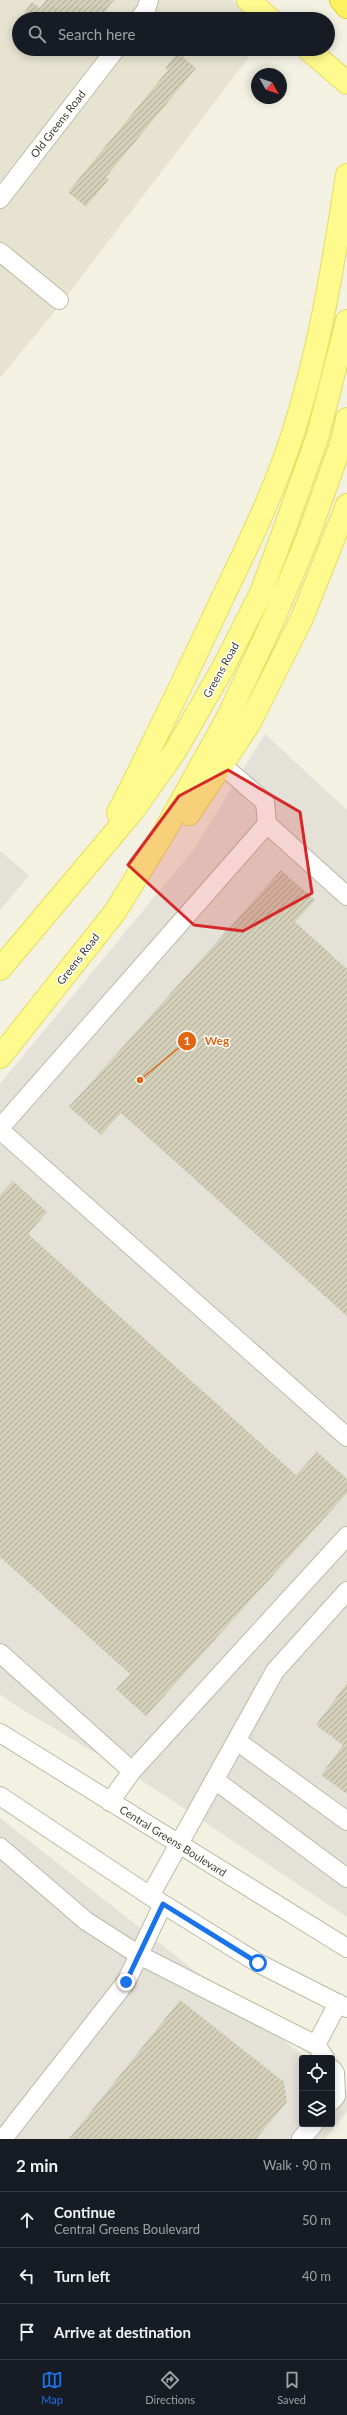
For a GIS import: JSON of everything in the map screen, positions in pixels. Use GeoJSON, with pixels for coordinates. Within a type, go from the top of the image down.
{"type":"FeatureCollection","features":[{"type":"Feature","properties":{"kind":"highway"},"geometry":{"type":"LineString","coordinates":[[341,0],[347,7]]}},
{"type":"Feature","properties":{"kind":"main road"},"geometry":{"type":"LineString","coordinates":[[248,0],[262,12]]}},
{"type":"Feature","properties":{"kind":"main road"},"geometry":{"type":"LineString","coordinates":[[316,56],[347,83]]}},
{"type":"Feature","properties":{"kind":"main road"},"geometry":{"type":"LineString","coordinates":[[94,859],[170,711],[271,494],[294,429],[305,387],[330,282],[345,203],[347,175]]}},
{"type":"Feature","properties":{"kind":"main road","name":"Greens Road"},"geometry":{"type":"LineString","coordinates":[[1,967],[94,859],[132,812],[174,753],[223,668],[261,593],[318,435],[347,321]]}},
{"type":"Feature","properties":{"kind":"main road","name":"Greens Road"},"geometry":{"type":"LineString","coordinates":[[0,1057],[115,912],[163,834],[229,715],[275,616],[307,539],[342,441],[347,419]]}},
{"type":"Feature","properties":{"kind":"main road"},"geometry":{"type":"LineString","coordinates":[[115,912],[174,836],[249,724],[302,618],[347,505]]}},
{"type":"Feature","properties":{"kind":"street"},"geometry":{"type":"LineString","coordinates":[[144,12],[149,0]]}},
{"type":"Feature","properties":{"kind":"street","name":"Old Greens Road"},"geometry":{"type":"LineString","coordinates":[[0,199],[111,56]]}},
{"type":"Feature","properties":{"kind":"street"},"geometry":{"type":"LineString","coordinates":[[0,252],[59,300]]}},
{"type":"Feature","properties":{"kind":"street"},"geometry":{"type":"LineString","coordinates":[[222,764],[265,802],[267,824],[347,896]]}},
{"type":"Feature","properties":{"kind":"street"},"geometry":{"type":"LineString","coordinates":[[267,824],[2,1136],[347,1437]]}},
{"type":"Feature","properties":{"kind":"street"},"geometry":{"type":"LineString","coordinates":[[110,1802],[132,1771],[347,1536]]}},
{"type":"Feature","properties":{"kind":"street"},"geometry":{"type":"LineString","coordinates":[[3,2139],[126,1982],[139,1955],[156,1900],[179,1845],[275,1671],[347,1591]]}},
{"type":"Feature","properties":{"kind":"street"},"geometry":{"type":"LineString","coordinates":[[0,1653],[132,1771]]}},
{"type":"Feature","properties":{"kind":"street","name":"Central Greens Boulevard"},"geometry":{"type":"LineString","coordinates":[[0,1733],[347,1948]]}},
{"type":"Feature","properties":{"kind":"street"},"geometry":{"type":"LineString","coordinates":[[237,1741],[347,1821]]}},
{"type":"Feature","properties":{"kind":"street"},"geometry":{"type":"LineString","coordinates":[[215,1780],[347,1878]]}},
{"type":"Feature","properties":{"kind":"street"},"geometry":{"type":"LineString","coordinates":[[0,1796],[156,1900],[258,1963],[343,2006],[321,2052],[139,1955],[86,1921],[0,1847]]}},
{"type":"Feature","properties":{"kind":"street"},"geometry":{"type":"LineString","coordinates":[[335,2073],[335,2097]]}},
{"type":"Feature","properties":{"kind":"street"},"geometry":{"type":"LineString","coordinates":[[301,2139],[311,2127]]}},
{"type":"Feature","properties":{"kind":"highlighted area"},"geometry":{"type":"Polygon","coordinates":[[[228,770],[300,812],[312,893],[243,931],[194,925],[128,865],[179,796],[228,770]]]}},
{"type":"Feature","properties":{"kind":"shaded area"},"geometry":{"type":"Polygon","coordinates":[[[0,0],[233,0],[247,12],[12,12],[12,56],[250,56],[59,306],[0,378],[0,0]]]}},
{"type":"Feature","properties":{"kind":"shaded area"},"geometry":{"type":"Polygon","coordinates":[[[265,734],[347,810],[347,1917],[152,1787],[10,1702],[0,1694],[0,1084],[194,849],[265,734]]]}},
{"type":"Feature","properties":{"kind":"shaded area"},"geometry":{"type":"Polygon","coordinates":[[[0,851],[29,875],[0,910],[0,851]]]}},
{"type":"Feature","properties":{"kind":"shaded area"},"geometry":{"type":"Polygon","coordinates":[[[0,1818],[302,2055],[299,2055],[299,2127],[334,2127],[325,2139],[0,2139],[0,1818]]]}},
{"type":"Feature","properties":{"kind":"shaded area"},"geometry":{"type":"Polygon","coordinates":[[[335,2081],[347,2090],[347,2111],[335,2126],[335,2081]]]}},
{"type":"Feature","properties":{"kind":"building"},"geometry":{"type":"Polygon","coordinates":[[[46,0],[114,0],[105,12],[25,12],[32,2],[40,8],[46,0]]]}},
{"type":"Feature","properties":{"kind":"building"},"geometry":{"type":"Polygon","coordinates":[[[175,56],[182,56],[196,68],[106,177],[109,179],[86,207],[68,192],[168,70],[165,68],[175,56]]]}},
{"type":"Feature","properties":{"kind":"building"},"geometry":{"type":"Polygon","coordinates":[[[281,870],[315,900],[295,922],[347,969],[347,1316],[121,1113],[101,1135],[69,1107],[281,870]]]}},
{"type":"Feature","properties":{"kind":"building"},"geometry":{"type":"Polygon","coordinates":[[[13,1181],[47,1212],[28,1234],[296,1475],[317,1452],[347,1479],[347,1493],[146,1716],[116,1689],[130,1674],[0,1557],[0,1195],[13,1181]]]}},
{"type":"Feature","properties":{"kind":"building"},"geometry":{"type":"Polygon","coordinates":[[[347,1683],[347,1794],[321,1775],[343,1745],[316,1725],[347,1683]]]}},
{"type":"Feature","properties":{"kind":"building"},"geometry":{"type":"Polygon","coordinates":[[[180,2000],[284,2082],[287,2102],[256,2139],[69,2139],[180,2000]]]}},
{"type":"Feature","properties":{"kind":"place","name":"Weg"},"geometry":{"type":"Point","coordinates":[140,1080]}},
{"type":"Feature","properties":{"kind":"route"},"geometry":{"type":"LineString","coordinates":[[126,1982],[139,1955],[142,1945],[163,1904],[258,1963]]}}]}
